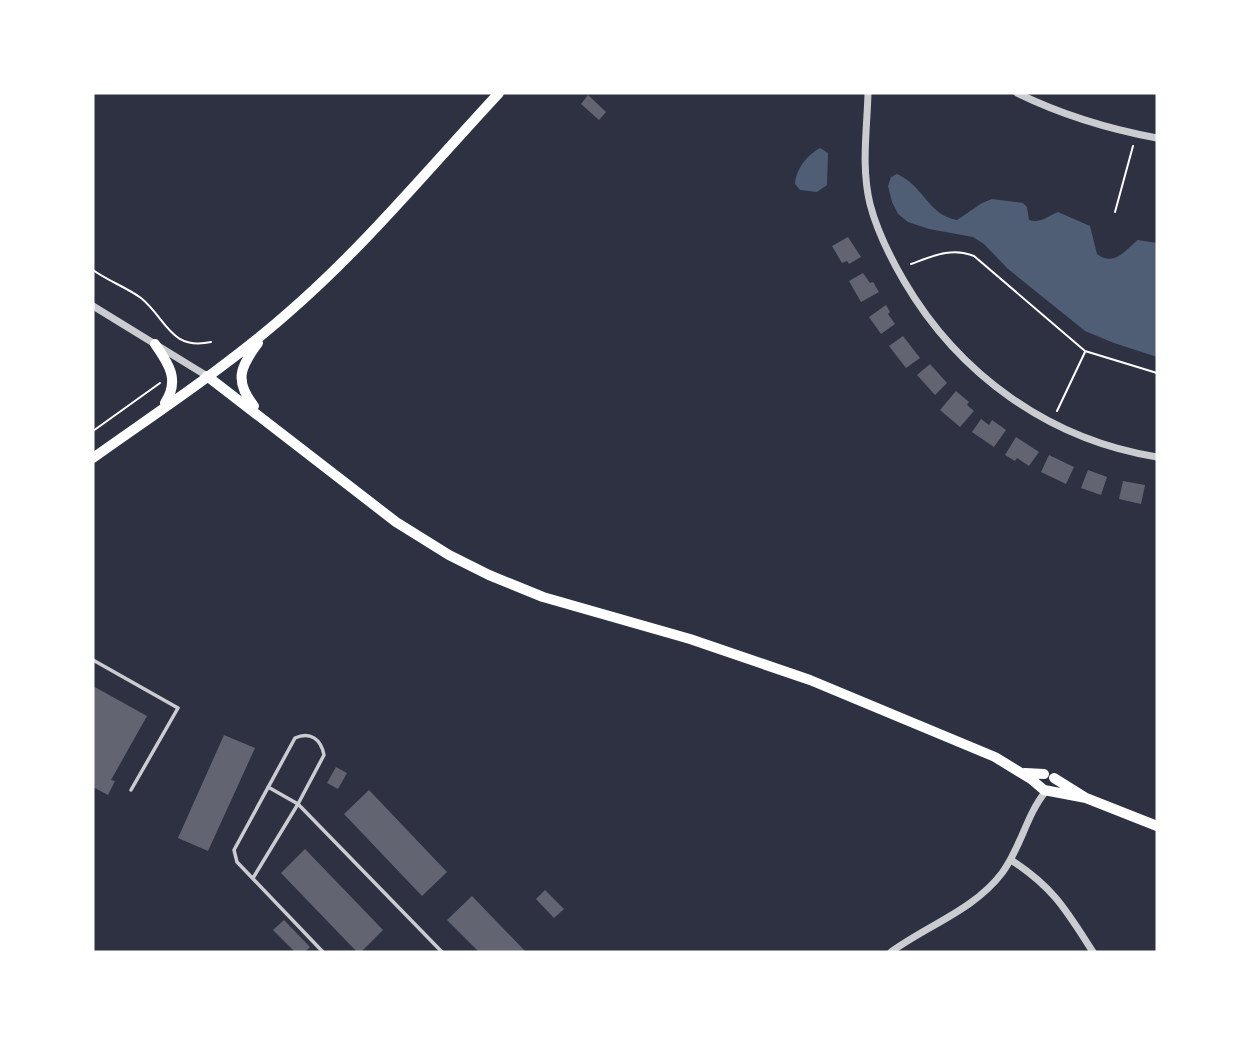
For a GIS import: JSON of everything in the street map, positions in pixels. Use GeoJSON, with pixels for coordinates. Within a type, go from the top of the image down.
{"type":"FeatureCollection","features":[{"type":"Feature","properties":{"kind":"main road"},"geometry":{"type":"LineString","coordinates":[[93,458],[267,331],[353,251],[499,93]]}},
{"type":"Feature","properties":{"kind":"main road"},"geometry":{"type":"LineString","coordinates":[[265,421],[245,395],[241,382],[246,361],[267,331]]}},
{"type":"Feature","properties":{"kind":"main road"},"geometry":{"type":"LineString","coordinates":[[155,344],[170,367],[173,378],[171,393],[161,409]]}},
{"type":"Feature","properties":{"kind":"main road"},"geometry":{"type":"LineString","coordinates":[[207,376],[397,522],[449,555],[489,575],[543,597],[701,642],[798,675],[995,757],[1043,789],[1086,798]]}},
{"type":"Feature","properties":{"kind":"main road"},"geometry":{"type":"LineString","coordinates":[[1021,772],[1049,776],[1086,798],[1157,826]]}},
{"type":"Feature","properties":{"kind":"main road"},"geometry":{"type":"LineString","coordinates":[[1043,789],[1054,785],[1049,776]]}},
{"type":"Feature","properties":{"kind":"street"},"geometry":{"type":"LineString","coordinates":[[868,93],[864,167],[873,214],[896,267],[936,329],[995,388],[1034,414],[1063,429],[1110,447],[1157,457]]}},
{"type":"Feature","properties":{"kind":"street"},"geometry":{"type":"LineString","coordinates":[[1017,93],[1084,121],[1157,138]]}},
{"type":"Feature","properties":{"kind":"street"},"geometry":{"type":"LineString","coordinates":[[93,306],[207,376]]}},
{"type":"Feature","properties":{"kind":"street"},"geometry":{"type":"LineString","coordinates":[[892,952],[976,899],[1000,875],[1011,860],[1043,789]]}},
{"type":"Feature","properties":{"kind":"street"},"geometry":{"type":"LineString","coordinates":[[1011,860],[1050,890],[1093,952]]}},
{"type":"Feature","properties":{"kind":"lane"},"geometry":{"type":"LineString","coordinates":[[93,660],[177,708],[131,790]]}},
{"type":"Feature","properties":{"kind":"lane"},"geometry":{"type":"LineString","coordinates":[[253,878],[324,755],[323,746],[308,735],[295,738],[234,850],[237,862],[323,952]]}},
{"type":"Feature","properties":{"kind":"lane"},"geometry":{"type":"LineString","coordinates":[[268,787],[298,804],[442,952]]}},
{"type":"Feature","properties":{"kind":"path"},"geometry":{"type":"LineString","coordinates":[[1115,212],[1133,146]]}},
{"type":"Feature","properties":{"kind":"path"},"geometry":{"type":"LineString","coordinates":[[911,264],[933,255],[963,251],[974,256],[1085,351],[1157,373]]}},
{"type":"Feature","properties":{"kind":"path"},"geometry":{"type":"LineString","coordinates":[[93,270],[139,297],[174,336],[190,343],[211,342]]}},
{"type":"Feature","properties":{"kind":"path"},"geometry":{"type":"LineString","coordinates":[[1057,411],[1085,351]]}},
{"type":"Feature","properties":{"kind":"path"},"geometry":{"type":"LineString","coordinates":[[93,430],[167,378]]}},
{"type":"Feature","properties":{"kind":"water"},"geometry":{"type":"Polygon","coordinates":[[[820,148],[828,153],[827,185],[817,192],[800,190],[795,184],[800,168],[811,154],[820,148]]]}},
{"type":"Feature","properties":{"kind":"water"},"geometry":{"type":"Polygon","coordinates":[[[897,174],[914,186],[939,212],[957,220],[992,199],[1023,203],[1027,207],[1029,220],[1040,220],[1058,212],[1090,226],[1097,254],[1103,258],[1119,256],[1138,240],[1157,243],[1157,357],[1085,331],[973,237],[908,222],[898,214],[888,186],[891,177],[897,174]]]}},
{"type":"Feature","properties":{"kind":"building"},"geometry":{"type":"Polygon","coordinates":[[[588,95],[606,112],[599,120],[581,104],[588,95]]]}},
{"type":"Feature","properties":{"kind":"building"},"geometry":{"type":"Polygon","coordinates":[[[848,237],[861,257],[849,264],[847,261],[842,263],[832,246],[848,237]]]}},
{"type":"Feature","properties":{"kind":"building"},"geometry":{"type":"Polygon","coordinates":[[[863,273],[879,292],[861,302],[849,281],[863,273]]]}},
{"type":"Feature","properties":{"kind":"building"},"geometry":{"type":"Polygon","coordinates":[[[886,305],[895,324],[881,334],[869,317],[886,305]]]}},
{"type":"Feature","properties":{"kind":"building"},"geometry":{"type":"Polygon","coordinates":[[[903,336],[920,358],[906,368],[889,346],[903,336]]]}},
{"type":"Feature","properties":{"kind":"building"},"geometry":{"type":"Polygon","coordinates":[[[930,364],[947,383],[935,395],[917,375],[930,364]]]}},
{"type":"Feature","properties":{"kind":"building"},"geometry":{"type":"Polygon","coordinates":[[[956,391],[969,402],[967,405],[974,411],[960,427],[940,410],[956,391]]]}},
{"type":"Feature","properties":{"kind":"building"},"geometry":{"type":"Polygon","coordinates":[[[981,419],[989,425],[992,420],[1006,430],[994,447],[972,432],[981,419]]]}},
{"type":"Feature","properties":{"kind":"building"},"geometry":{"type":"Polygon","coordinates":[[[1016,437],[1039,452],[1029,466],[1017,458],[1015,461],[1005,455],[1016,437]]]}},
{"type":"Feature","properties":{"kind":"building"},"geometry":{"type":"Polygon","coordinates":[[[1049,455],[1074,467],[1066,484],[1041,472],[1049,455]]]}},
{"type":"Feature","properties":{"kind":"building"},"geometry":{"type":"Polygon","coordinates":[[[1088,470],[1107,477],[1101,495],[1081,488],[1088,470]]]}},
{"type":"Feature","properties":{"kind":"building"},"geometry":{"type":"Polygon","coordinates":[[[1123,481],[1145,485],[1141,504],[1119,499],[1123,481]]]}},
{"type":"Feature","properties":{"kind":"building"},"geometry":{"type":"Polygon","coordinates":[[[93,686],[147,716],[111,780],[115,781],[108,795],[93,787],[93,686]]]}},
{"type":"Feature","properties":{"kind":"building"},"geometry":{"type":"Polygon","coordinates":[[[224,735],[255,748],[208,851],[178,838],[224,735]]]}},
{"type":"Feature","properties":{"kind":"building"},"geometry":{"type":"Polygon","coordinates":[[[336,767],[347,773],[338,789],[327,783],[336,767]]]}},
{"type":"Feature","properties":{"kind":"building"},"geometry":{"type":"Polygon","coordinates":[[[369,790],[447,872],[422,896],[344,814],[369,790]]]}},
{"type":"Feature","properties":{"kind":"building"},"geometry":{"type":"Polygon","coordinates":[[[305,849],[383,930],[361,952],[357,952],[281,873],[305,849]]]}},
{"type":"Feature","properties":{"kind":"building"},"geometry":{"type":"Polygon","coordinates":[[[545,890],[564,909],[554,918],[536,899],[545,890]]]}},
{"type":"Feature","properties":{"kind":"building"},"geometry":{"type":"Polygon","coordinates":[[[472,896],[526,952],[479,952],[447,920],[472,896]]]}},
{"type":"Feature","properties":{"kind":"building"},"geometry":{"type":"Polygon","coordinates":[[[284,920],[310,947],[305,952],[295,952],[273,930],[284,920]]]}}]}
